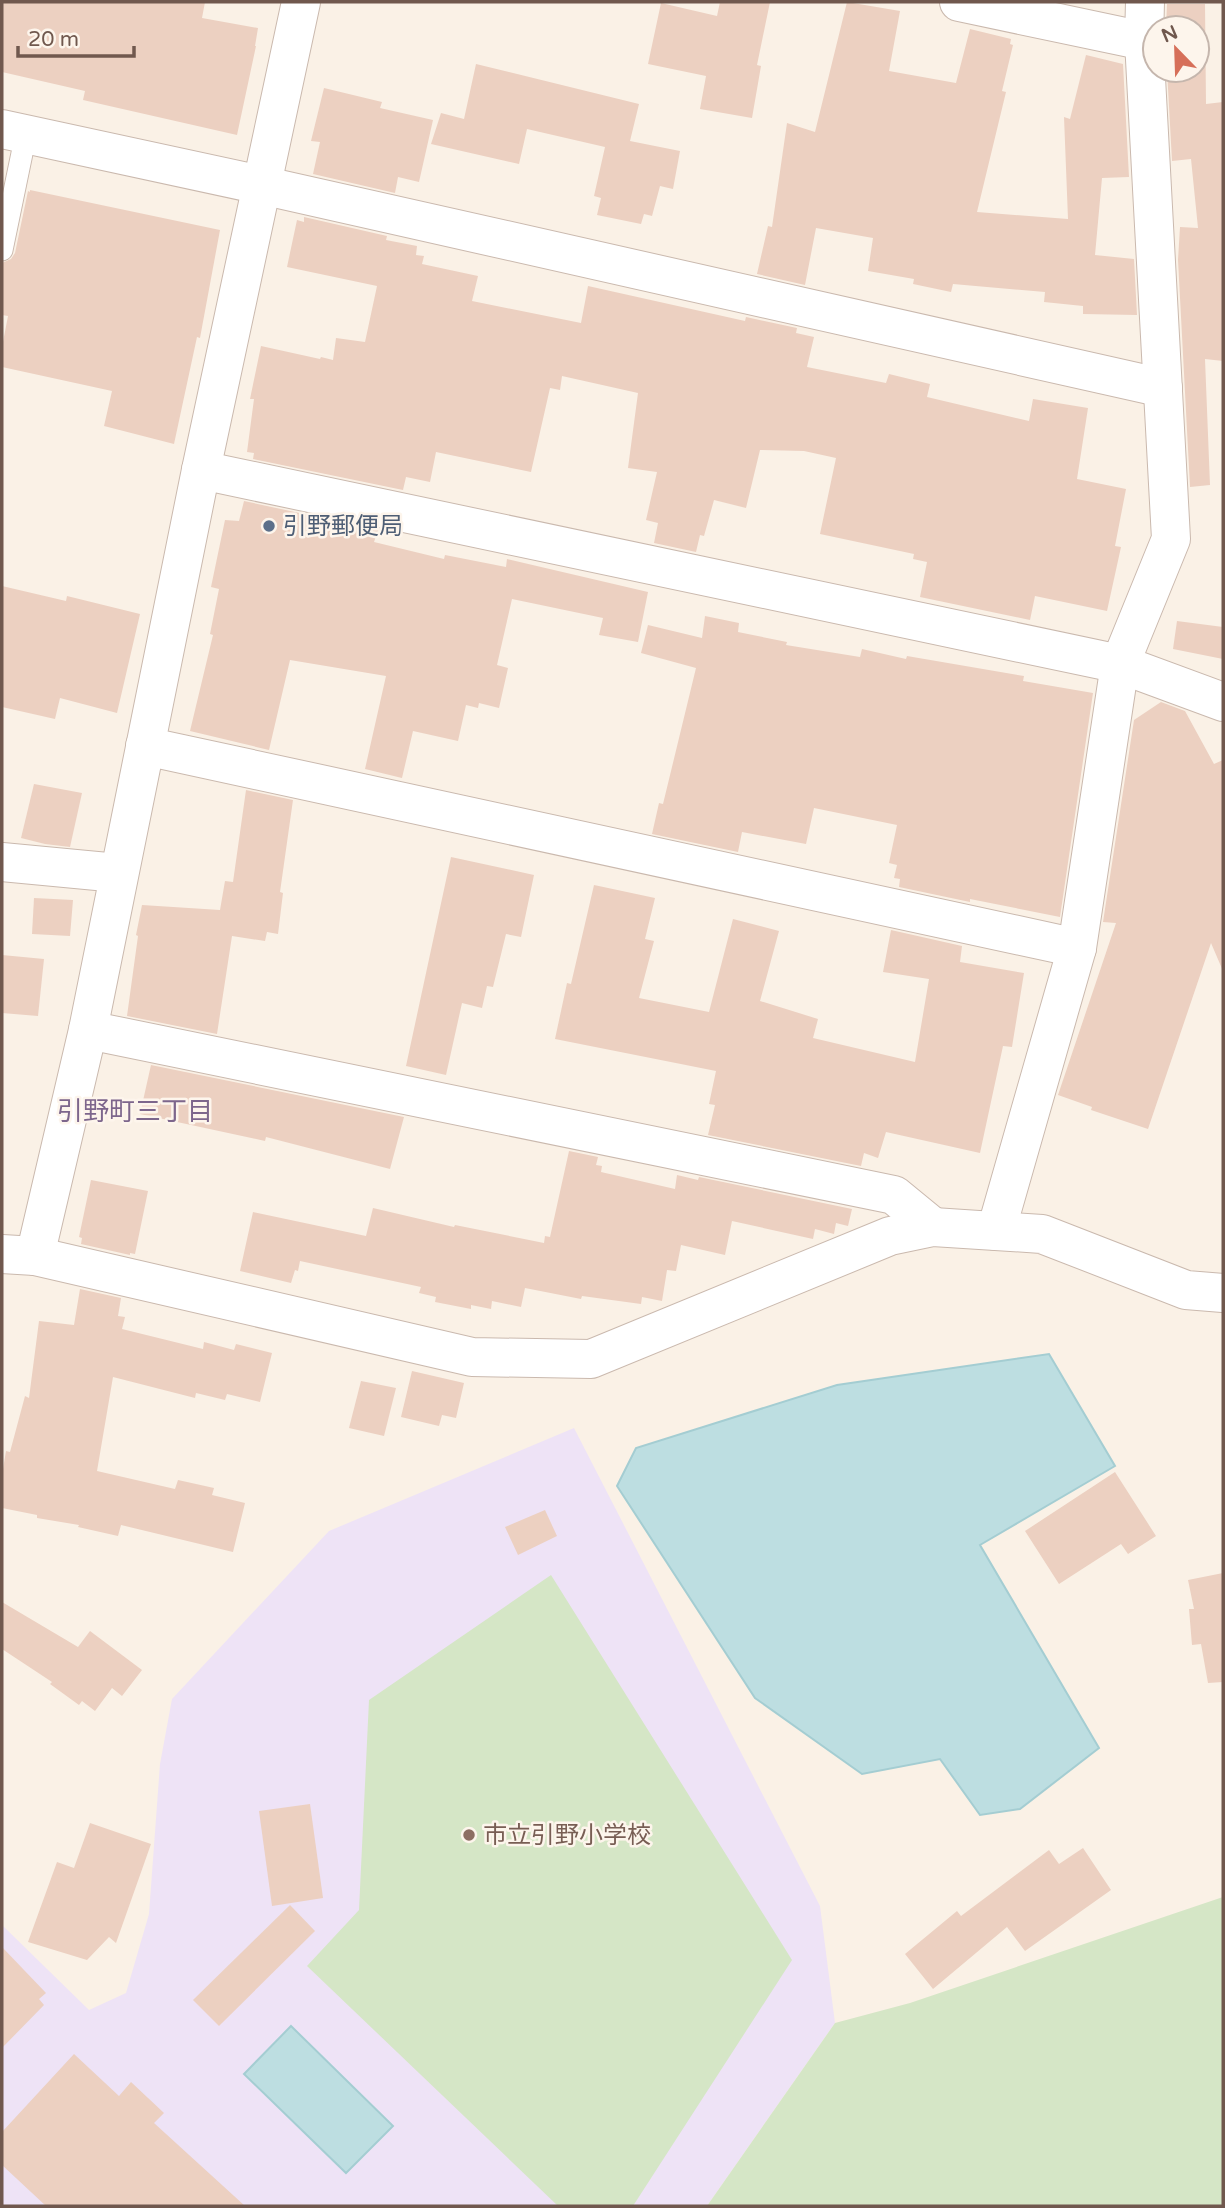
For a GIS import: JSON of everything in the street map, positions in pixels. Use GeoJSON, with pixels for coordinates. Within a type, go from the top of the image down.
{"type":"FeatureCollection","features":[{"type":"Feature","properties":{"kind":"street"},"geometry":{"type":"LineString","coordinates":[[302,2],[201,470],[88,1030],[19,1255],[472,1357],[591,1359],[890,1236],[933,1227],[1042,1234],[1186,1290],[1223,1293]]}},
{"type":"Feature","properties":{"kind":"street"},"geometry":{"type":"LineString","coordinates":[[960,2],[1141,40]]}},
{"type":"Feature","properties":{"kind":"street"},"geometry":{"type":"LineString","coordinates":[[996,1231],[1077,948],[1120,664],[1171,539],[1146,84]]}},
{"type":"Feature","properties":{"kind":"street"},"geometry":{"type":"LineString","coordinates":[[14,132],[1163,388]]}},
{"type":"Feature","properties":{"kind":"street"},"geometry":{"type":"LineString","coordinates":[[201,470],[1120,664],[1223,702]]}},
{"type":"Feature","properties":{"kind":"street"},"geometry":{"type":"LineString","coordinates":[[145,746],[1077,948]]}},
{"type":"Feature","properties":{"kind":"street"},"geometry":{"type":"LineString","coordinates":[[2,862],[118,873]]}},
{"type":"Feature","properties":{"kind":"street"},"geometry":{"type":"LineString","coordinates":[[88,1030],[894,1195],[933,1227]]}},
{"type":"Feature","properties":{"kind":"lane"},"geometry":{"type":"LineString","coordinates":[[2,250],[14,132]]}},
{"type":"Feature","properties":{"kind":"shaded area","name":"市立引野小学校"},"geometry":{"type":"Polygon","coordinates":[[[574,1428],[820,1906],[835,2023],[707,2206],[2,2206],[2,1925],[89,2010],[126,1993],[149,1914],[160,1764],[172,1699],[329,1531],[574,1428]]]}},
{"type":"Feature","properties":{"kind":"green space"},"geometry":{"type":"Polygon","coordinates":[[[551,1575],[792,1960],[633,2206],[558,2206],[307,1966],[359,1910],[369,1700],[551,1575]]]}},
{"type":"Feature","properties":{"kind":"green space"},"geometry":{"type":"Polygon","coordinates":[[[1223,1897],[1223,2206],[707,2206],[835,2023],[910,2003],[1223,1897]]]}},
{"type":"Feature","properties":{"kind":"water"},"geometry":{"type":"Polygon","coordinates":[[[1049,1354],[1115,1466],[980,1545],[1099,1748],[1020,1809],[980,1815],[940,1759],[862,1774],[755,1698],[617,1486],[636,1448],[837,1385],[1049,1354]]]}},
{"type":"Feature","properties":{"kind":"water"},"geometry":{"type":"Polygon","coordinates":[[[291,2026],[393,2126],[346,2173],[244,2074],[291,2026]]]}},
{"type":"Feature","properties":{"kind":"building"},"geometry":{"type":"Polygon","coordinates":[[[2,2],[205,2],[202,18],[258,28],[237,135],[83,100],[85,91],[2,72],[2,2]]]}},
{"type":"Feature","properties":{"kind":"building"},"geometry":{"type":"Polygon","coordinates":[[[720,2],[770,2],[757,65],[761,66],[752,118],[700,109],[706,76],[648,64],[661,3],[717,16],[720,2]]]}},
{"type":"Feature","properties":{"kind":"building"},"geometry":{"type":"Polygon","coordinates":[[[847,2],[900,11],[889,71],[956,83],[970,29],[1011,39],[1010,44],[1013,45],[1002,91],[1006,92],[977,212],[1068,219],[1064,117],[1070,119],[1086,55],[1123,64],[1129,177],[1102,178],[1095,255],[1134,259],[1137,315],[1083,314],[1083,306],[1044,302],[1045,292],[953,284],[951,292],[913,284],[914,279],[868,271],[873,238],[816,228],[805,285],[757,274],[768,226],[772,227],[787,123],[815,132],[847,2]]]}},
{"type":"Feature","properties":{"kind":"building"},"geometry":{"type":"Polygon","coordinates":[[[1167,4],[1205,4],[1205,14],[1167,14],[1167,4]]]}},
{"type":"Feature","properties":{"kind":"building"},"geometry":{"type":"Polygon","coordinates":[[[476,64],[639,104],[630,141],[680,151],[673,189],[660,186],[652,216],[644,214],[641,224],[597,215],[601,198],[594,196],[605,147],[527,129],[519,164],[431,144],[441,113],[464,119],[476,64]]]}},
{"type":"Feature","properties":{"kind":"building"},"geometry":{"type":"Polygon","coordinates":[[[1168,84],[1206,84],[1206,104],[1223,102],[1223,361],[1205,359],[1210,485],[1190,487],[1178,260],[1180,227],[1198,228],[1191,159],[1172,161],[1168,84]]]}},
{"type":"Feature","properties":{"kind":"building"},"geometry":{"type":"Polygon","coordinates":[[[324,88],[382,102],[380,108],[433,120],[419,182],[398,177],[395,193],[313,174],[320,142],[311,141],[324,88]]]}},
{"type":"Feature","properties":{"kind":"building"},"geometry":{"type":"Polygon","coordinates":[[[30,190],[220,230],[200,338],[197,337],[174,444],[104,426],[112,391],[2,367],[2,347],[8,316],[2,315],[2,263],[11,259],[15,253],[30,190]]]}},
{"type":"Feature","properties":{"kind":"building"},"geometry":{"type":"Polygon","coordinates":[[[304,217],[387,236],[386,240],[417,246],[416,255],[424,256],[422,264],[478,276],[472,301],[581,323],[588,286],[745,321],[746,317],[797,328],[796,333],[814,337],[807,367],[886,383],[889,374],[930,384],[927,397],[1029,421],[1033,399],[1088,408],[1077,479],[1126,489],[1115,546],[1121,547],[1107,611],[1035,596],[1030,620],[920,597],[927,562],[913,559],[914,554],[820,534],[836,458],[804,451],[760,450],[746,508],[714,500],[704,536],[700,535],[696,552],[654,543],[658,523],[646,520],[657,472],[628,468],[638,393],[562,376],[560,390],[550,388],[531,472],[436,452],[430,482],[406,477],[403,490],[253,459],[254,453],[247,452],[254,399],[250,399],[261,346],[333,360],[336,338],[365,342],[377,286],[287,267],[297,220],[304,222],[304,217]]]}},
{"type":"Feature","properties":{"kind":"building"},"geometry":{"type":"Polygon","coordinates":[[[244,501],[378,530],[374,542],[444,559],[445,555],[506,567],[507,559],[648,592],[638,642],[599,635],[603,618],[512,599],[497,665],[508,668],[499,708],[479,703],[478,708],[466,705],[458,741],[413,731],[402,778],[365,769],[386,676],[290,660],[269,750],[190,731],[213,635],[210,634],[219,589],[211,587],[225,520],[239,521],[244,501]]]}},
{"type":"Feature","properties":{"kind":"building"},"geometry":{"type":"Polygon","coordinates":[[[2,586],[66,601],[67,596],[140,614],[117,713],[60,698],[55,719],[2,707],[2,586]]]}},
{"type":"Feature","properties":{"kind":"building"},"geometry":{"type":"Polygon","coordinates":[[[705,616],[739,623],[738,632],[787,642],[786,645],[860,657],[862,649],[906,659],[907,656],[1024,676],[1023,681],[1093,693],[1060,917],[899,887],[900,879],[894,878],[897,865],[889,863],[897,825],[814,808],[806,844],[742,832],[738,852],[652,834],[659,803],[663,804],[696,668],[641,653],[648,625],[702,638],[705,616]]]}},
{"type":"Feature","properties":{"kind":"building"},"geometry":{"type":"Polygon","coordinates":[[[1177,621],[1223,627],[1223,659],[1173,649],[1177,621]]]}},
{"type":"Feature","properties":{"kind":"building"},"geometry":{"type":"Polygon","coordinates":[[[1161,702],[1185,711],[1214,764],[1223,760],[1223,971],[1211,943],[1148,1129],[1091,1110],[1092,1107],[1058,1095],[1116,923],[1103,922],[1134,720],[1161,702]]]}},
{"type":"Feature","properties":{"kind":"building"},"geometry":{"type":"Polygon","coordinates":[[[34,784],[82,793],[70,847],[21,838],[34,784]]]}},
{"type":"Feature","properties":{"kind":"building"},"geometry":{"type":"Polygon","coordinates":[[[246,790],[293,800],[280,892],[283,893],[278,934],[267,932],[265,941],[232,936],[217,1034],[127,1016],[142,905],[220,910],[225,881],[233,882],[246,790]]]}},
{"type":"Feature","properties":{"kind":"building"},"geometry":{"type":"Polygon","coordinates":[[[451,857],[534,875],[521,937],[506,934],[493,987],[487,986],[482,1008],[462,1003],[446,1075],[406,1066],[451,857]]]}},
{"type":"Feature","properties":{"kind":"building"},"geometry":{"type":"Polygon","coordinates":[[[594,885],[655,898],[645,939],[654,941],[639,998],[709,1012],[733,919],[779,931],[760,1001],[818,1019],[813,1038],[915,1062],[929,979],[883,972],[891,930],[962,946],[960,962],[1024,973],[1012,1047],[1003,1046],[980,1153],[886,1132],[878,1158],[864,1153],[861,1166],[708,1135],[715,1105],[709,1104],[716,1071],[555,1039],[567,983],[571,984],[594,885]]]}},
{"type":"Feature","properties":{"kind":"building"},"geometry":{"type":"Polygon","coordinates":[[[34,898],[73,900],[70,936],[32,934],[34,898]]]}},
{"type":"Feature","properties":{"kind":"building"},"geometry":{"type":"Polygon","coordinates":[[[2,955],[44,959],[38,1016],[2,1013],[2,955]]]}},
{"type":"Feature","properties":{"kind":"building"},"geometry":{"type":"Polygon","coordinates":[[[151,1065],[404,1117],[390,1169],[266,1137],[265,1141],[140,1114],[151,1065]]]}},
{"type":"Feature","properties":{"kind":"building"},"geometry":{"type":"Polygon","coordinates":[[[569,1151],[598,1157],[596,1165],[602,1166],[601,1172],[675,1189],[677,1175],[698,1180],[699,1177],[852,1209],[848,1226],[836,1223],[834,1234],[815,1229],[813,1239],[732,1221],[725,1255],[681,1245],[676,1271],[667,1270],[662,1301],[642,1297],[641,1304],[582,1296],[581,1299],[525,1288],[521,1307],[492,1301],[491,1309],[471,1305],[471,1309],[435,1302],[436,1297],[419,1293],[421,1287],[300,1261],[291,1283],[240,1271],[253,1212],[366,1236],[373,1208],[454,1227],[455,1225],[544,1243],[545,1236],[550,1237],[569,1151]]]}},
{"type":"Feature","properties":{"kind":"building"},"geometry":{"type":"Polygon","coordinates":[[[91,1180],[148,1191],[135,1254],[81,1244],[82,1238],[79,1237],[91,1180]]]}},
{"type":"Feature","properties":{"kind":"building"},"geometry":{"type":"Polygon","coordinates":[[[80,1289],[121,1298],[118,1316],[125,1317],[122,1329],[203,1349],[204,1342],[234,1350],[236,1344],[272,1353],[260,1402],[227,1394],[225,1400],[196,1393],[195,1398],[113,1377],[97,1471],[175,1489],[178,1480],[214,1488],[212,1495],[245,1503],[233,1552],[121,1525],[118,1536],[2,1508],[2,1475],[6,1451],[10,1452],[25,1396],[29,1398],[39,1321],[74,1325],[80,1289]]]}},
{"type":"Feature","properties":{"kind":"building"},"geometry":{"type":"Polygon","coordinates":[[[412,1371],[464,1383],[456,1418],[442,1415],[439,1426],[401,1417],[412,1371]]]}},
{"type":"Feature","properties":{"kind":"building"},"geometry":{"type":"Polygon","coordinates":[[[361,1381],[396,1388],[384,1436],[349,1428],[361,1381]]]}},
{"type":"Feature","properties":{"kind":"building"},"geometry":{"type":"Polygon","coordinates":[[[1115,1472],[1156,1536],[1128,1554],[1121,1544],[1059,1584],[1025,1531],[1115,1472]]]}},
{"type":"Feature","properties":{"kind":"building"},"geometry":{"type":"Polygon","coordinates":[[[545,1510],[557,1536],[518,1555],[505,1527],[545,1510]]]}},
{"type":"Feature","properties":{"kind":"building"},"geometry":{"type":"Polygon","coordinates":[[[1223,1573],[1223,1682],[1208,1683],[1201,1644],[1192,1645],[1189,1609],[1194,1609],[1188,1580],[1223,1573]]]}},
{"type":"Feature","properties":{"kind":"building"},"geometry":{"type":"Polygon","coordinates":[[[2,1602],[78,1647],[90,1631],[142,1670],[122,1696],[112,1688],[95,1711],[82,1701],[79,1705],[50,1684],[52,1682],[2,1649],[2,1602]]]}},
{"type":"Feature","properties":{"kind":"building"},"geometry":{"type":"Polygon","coordinates":[[[310,1804],[323,1898],[272,1906],[259,1811],[310,1804]]]}},
{"type":"Feature","properties":{"kind":"building"},"geometry":{"type":"Polygon","coordinates":[[[90,1823],[151,1844],[116,1943],[109,1937],[87,1960],[28,1942],[57,1862],[74,1868],[90,1823]]]}},
{"type":"Feature","properties":{"kind":"building"},"geometry":{"type":"Polygon","coordinates":[[[1083,1848],[1111,1890],[1025,1951],[1007,1927],[933,1989],[905,1954],[957,1911],[961,1916],[1049,1850],[1059,1864],[1083,1848]]]}},
{"type":"Feature","properties":{"kind":"building"},"geometry":{"type":"Polygon","coordinates":[[[290,1905],[315,1931],[219,2026],[193,2000],[290,1905]]]}},
{"type":"Feature","properties":{"kind":"building"},"geometry":{"type":"Polygon","coordinates":[[[2,1947],[46,1993],[39,1999],[44,2005],[2,2048],[2,1947]]]}},
{"type":"Feature","properties":{"kind":"building"},"geometry":{"type":"Polygon","coordinates":[[[74,2054],[119,2096],[131,2082],[164,2113],[154,2123],[245,2206],[46,2206],[2,2165],[2,2132],[74,2054]]]}},
{"type":"Feature","properties":{"kind":"place","name":"引野郵便局"},"geometry":{"type":"Point","coordinates":[269,526]}},
{"type":"Feature","properties":{"kind":"place","name":"市立引野小学校"},"geometry":{"type":"Point","coordinates":[469,1835]}},
{"type":"Feature","properties":{"kind":"district","name":"引野町三丁目"},"geometry":{"type":"Point","coordinates":[135,1111]}}]}
